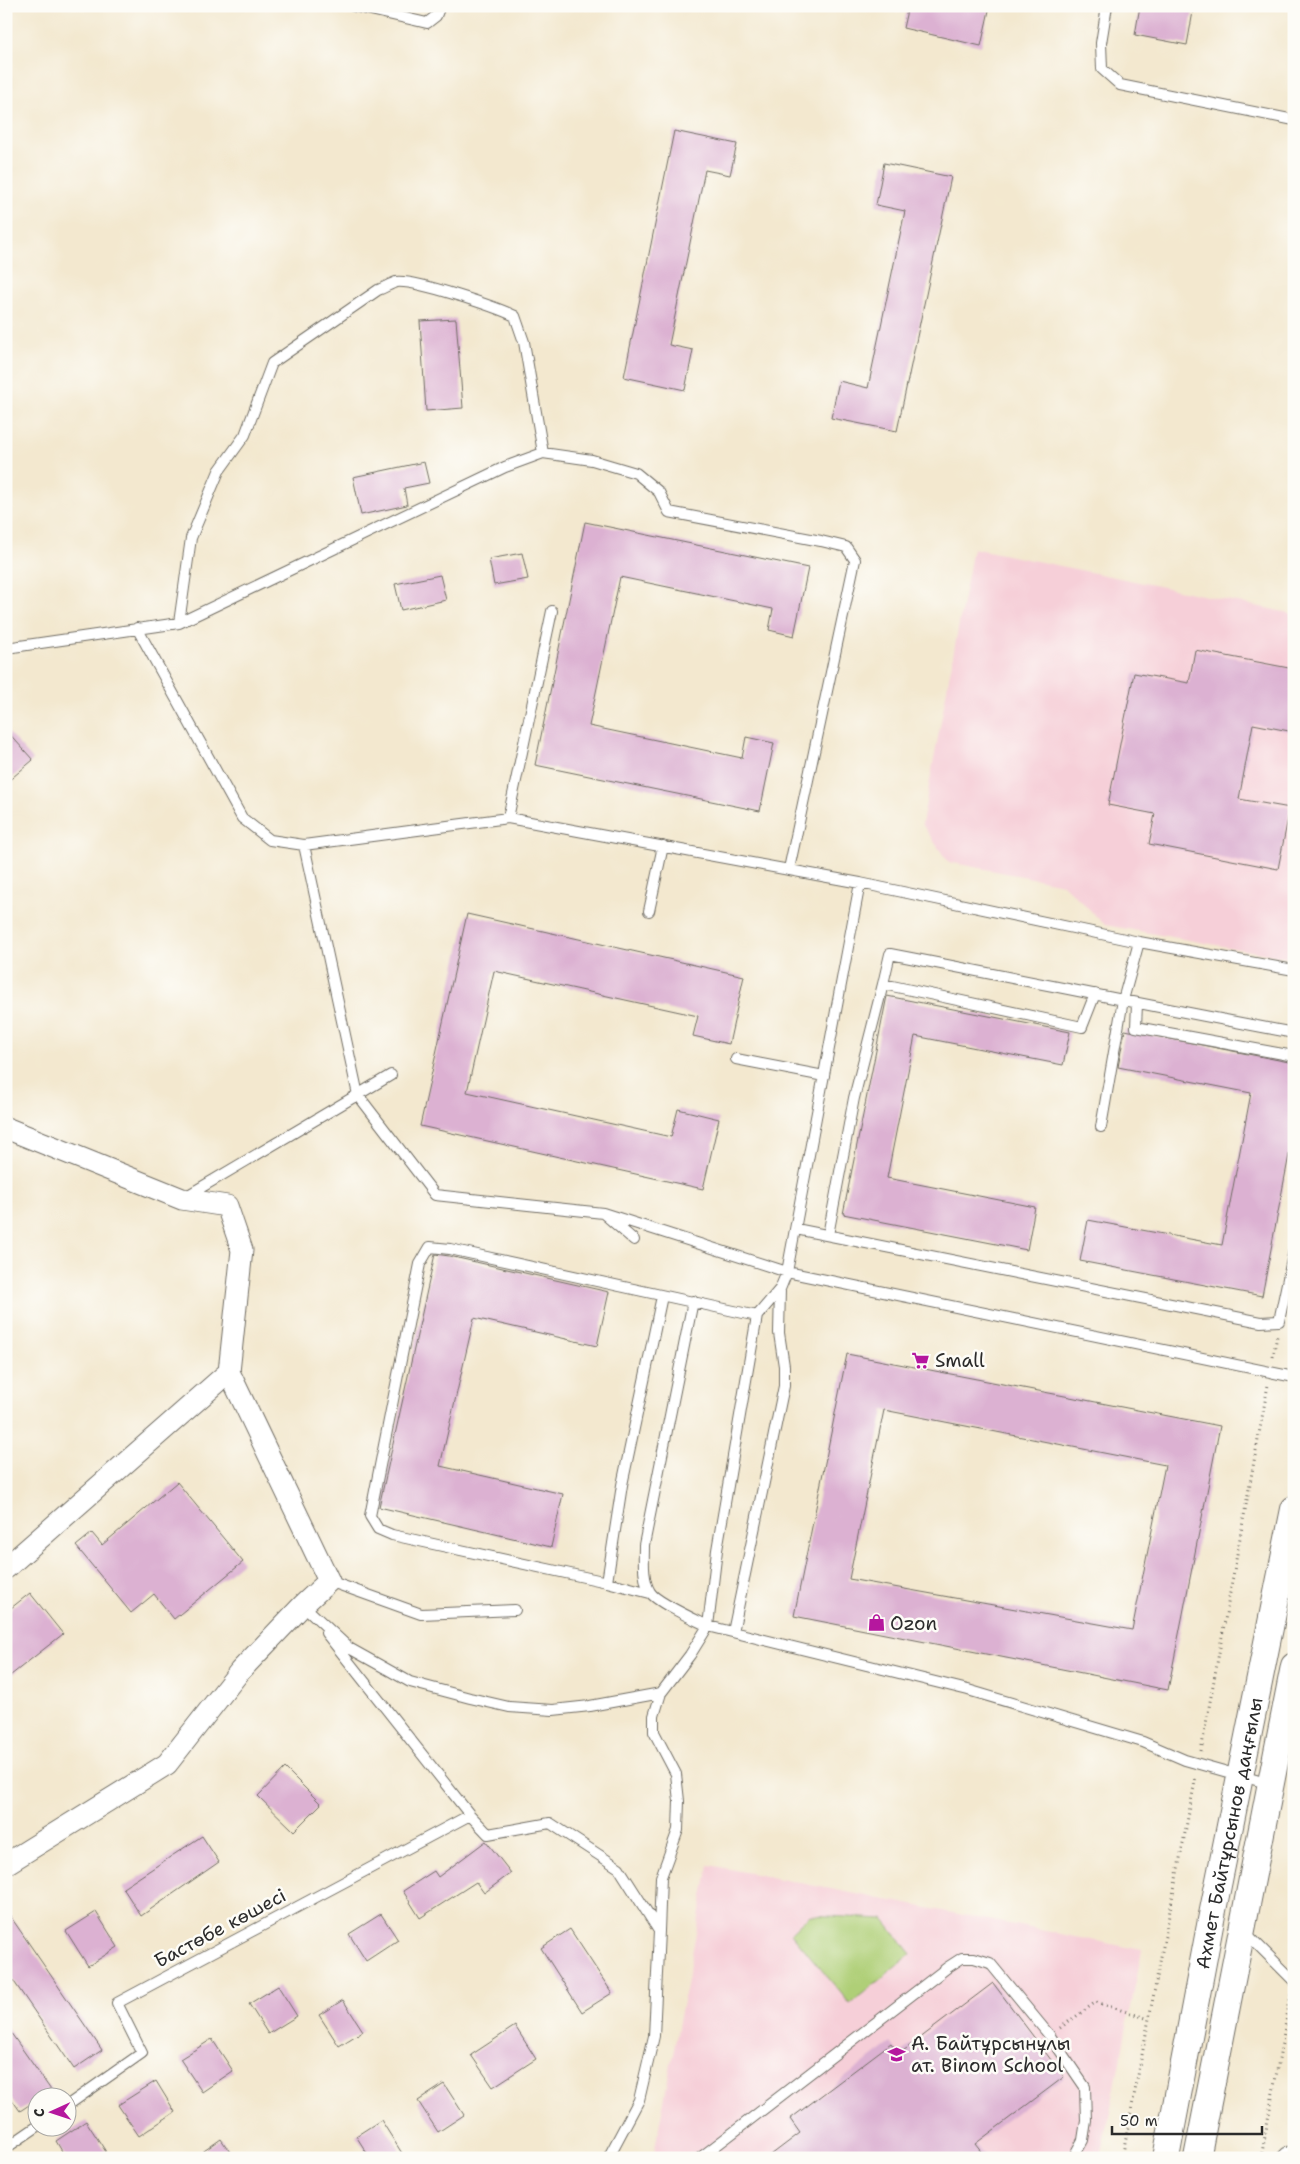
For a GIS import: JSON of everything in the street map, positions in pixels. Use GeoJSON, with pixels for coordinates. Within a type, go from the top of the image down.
{"type":"FeatureCollection","features":[{"type":"Feature","properties":{"kind":"street"},"geometry":{"type":"LineString","coordinates":[[6,1128],[182,1199],[227,1206],[242,1250],[229,1372],[329,1581],[303,1605],[240,1671],[167,1764],[6,1864]]}},
{"type":"Feature","properties":{"kind":"street"},"geometry":{"type":"LineString","coordinates":[[6,1568],[229,1372]]}},
{"type":"Feature","properties":{"kind":"street","name":"Ахмет Байтұрсынов даңғылы"},"geometry":{"type":"LineString","coordinates":[[1166,2158],[1210,1920],[1294,1508]]}},
{"type":"Feature","properties":{"kind":"street","name":"Ахмет Байтұрсынов даңғылы"},"geometry":{"type":"LineString","coordinates":[[1196,2158],[1294,1666]]}},
{"type":"Feature","properties":{"kind":"street"},"geometry":{"type":"LineString","coordinates":[[1210,1920],[1242,1929]]}},
{"type":"Feature","properties":{"kind":"lane"},"geometry":{"type":"LineString","coordinates":[[353,6],[427,22],[436,16],[440,6]]}},
{"type":"Feature","properties":{"kind":"lane"},"geometry":{"type":"LineString","coordinates":[[1107,6],[1101,43],[1102,70],[1120,84],[1294,120]]}},
{"type":"Feature","properties":{"kind":"lane"},"geometry":{"type":"LineString","coordinates":[[179,623],[191,538],[219,471],[246,435],[272,363],[378,290],[397,282],[493,305],[515,316],[524,342],[543,453]]}},
{"type":"Feature","properties":{"kind":"lane"},"geometry":{"type":"LineString","coordinates":[[6,648],[179,623],[505,466],[543,453],[592,460],[636,473],[660,492],[668,512],[846,547],[855,560],[789,869]]}},
{"type":"Feature","properties":{"kind":"lane"},"geometry":{"type":"LineString","coordinates":[[508,818],[552,611]]}},
{"type":"Feature","properties":{"kind":"lane"},"geometry":{"type":"LineString","coordinates":[[137,628],[242,818],[270,840],[304,845],[508,818],[789,869],[1139,942],[1294,970]]}},
{"type":"Feature","properties":{"kind":"lane"},"geometry":{"type":"LineString","coordinates":[[304,845],[358,1095],[436,1195],[603,1213],[787,1272],[1294,1377]]}},
{"type":"Feature","properties":{"kind":"lane"},"geometry":{"type":"LineString","coordinates":[[648,911],[663,846]]}},
{"type":"Feature","properties":{"kind":"lane"},"geometry":{"type":"LineString","coordinates":[[608,2158],[639,2100],[654,2036],[661,1877],[678,1830],[680,1801],[676,1774],[654,1732],[654,1716],[661,1692],[690,1655],[708,1626],[717,1550],[757,1316],[780,1289],[787,1272],[860,883]]}},
{"type":"Feature","properties":{"kind":"lane"},"geometry":{"type":"LineString","coordinates":[[1101,1128],[1123,1000],[1139,942]]}},
{"type":"Feature","properties":{"kind":"lane"},"geometry":{"type":"LineString","coordinates":[[828,1235],[854,1098],[890,954],[1137,1004],[1294,1033]]}},
{"type":"Feature","properties":{"kind":"lane"},"geometry":{"type":"LineString","coordinates":[[883,984],[1082,1026],[1095,994]]}},
{"type":"Feature","properties":{"kind":"lane"},"geometry":{"type":"LineString","coordinates":[[1137,1004],[1136,1027],[1294,1056]]}},
{"type":"Feature","properties":{"kind":"lane"},"geometry":{"type":"LineString","coordinates":[[736,1060],[824,1076]]}},
{"type":"Feature","properties":{"kind":"lane"},"geometry":{"type":"LineString","coordinates":[[182,1199],[391,1075]]}},
{"type":"Feature","properties":{"kind":"lane"},"geometry":{"type":"LineString","coordinates":[[603,1213],[634,1240]]}},
{"type":"Feature","properties":{"kind":"lane"},"geometry":{"type":"LineString","coordinates":[[796,1229],[1253,1320],[1279,1321],[1294,1250]]}},
{"type":"Feature","properties":{"kind":"lane"},"geometry":{"type":"LineString","coordinates":[[757,1316],[450,1249],[430,1247],[420,1264],[370,1516],[378,1529],[392,1535],[650,1593],[681,1613],[708,1626],[968,1690],[1143,1742],[1199,1764],[1270,1785]]}},
{"type":"Feature","properties":{"kind":"lane"},"geometry":{"type":"LineString","coordinates":[[733,1632],[784,1386],[784,1366],[779,1333],[780,1289]]}},
{"type":"Feature","properties":{"kind":"lane"},"geometry":{"type":"LineString","coordinates":[[607,1582],[622,1485],[662,1296]]}},
{"type":"Feature","properties":{"kind":"lane"},"geometry":{"type":"LineString","coordinates":[[650,1593],[644,1575],[644,1545],[693,1301]]}},
{"type":"Feature","properties":{"kind":"lane"},"geometry":{"type":"LineString","coordinates":[[329,1581],[421,1614],[515,1610]]}},
{"type":"Feature","properties":{"kind":"lane"},"geometry":{"type":"LineString","coordinates":[[303,1605],[349,1648],[410,1682],[470,1698],[509,1707],[553,1710],[590,1706],[661,1692]]}},
{"type":"Feature","properties":{"kind":"lane"},"geometry":{"type":"LineString","coordinates":[[303,1605],[470,1815],[488,1834],[550,1823],[618,1868],[659,1931]]}},
{"type":"Feature","properties":{"kind":"lane","name":"Бастөбе көшесі"},"geometry":{"type":"LineString","coordinates":[[78,2098],[142,2053],[117,2004],[470,1815]]}},
{"type":"Feature","properties":{"kind":"lane"},"geometry":{"type":"LineString","coordinates":[[1242,1929],[1293,1981]]}},
{"type":"Feature","properties":{"kind":"lane"},"geometry":{"type":"LineString","coordinates":[[700,2158],[962,1958],[974,1958],[990,1963],[1050,2036],[1084,2087],[1086,2121],[1083,2140],[1073,2158]]}},
{"type":"Feature","properties":{"kind":"lane"},"geometry":{"type":"LineString","coordinates":[[6,2148],[28,2133]]}},
{"type":"Feature","properties":{"kind":"lane"},"geometry":{"type":"LineString","coordinates":[[1281,2158],[1286,2153],[1294,2152]]}},
{"type":"Feature","properties":{"kind":"path"},"geometry":{"type":"LineString","coordinates":[[1122,2158],[1199,1764],[1279,1321]]}},
{"type":"Feature","properties":{"kind":"path"},"geometry":{"type":"LineString","coordinates":[[1261,2158],[1293,1981]]}},
{"type":"Feature","properties":{"kind":"path"},"geometry":{"type":"LineString","coordinates":[[1050,2036],[1096,2002],[1149,2019]]}},
{"type":"Feature","properties":{"kind":"shaded area"},"geometry":{"type":"Polygon","coordinates":[[[973,548],[1294,614],[1294,959],[1105,925],[1063,884],[948,862],[922,824],[973,548]]]}},
{"type":"Feature","properties":{"kind":"shaded area","name":"А. Байтұрсынұлы ат. Binom School"},"geometry":{"type":"Polygon","coordinates":[[[709,1865],[1142,1950],[1101,2158],[653,2158],[709,1865]]]}},
{"type":"Feature","properties":{"kind":"green space"},"geometry":{"type":"Polygon","coordinates":[[[810,1915],[883,1919],[911,1954],[850,2004],[791,1933],[810,1915]]]}},
{"type":"Feature","properties":{"kind":"building"},"geometry":{"type":"Polygon","coordinates":[[[908,6],[990,6],[981,46],[903,28],[908,6]]]}},
{"type":"Feature","properties":{"kind":"building"},"geometry":{"type":"Polygon","coordinates":[[[1140,6],[1194,6],[1187,45],[1135,35],[1140,6]]]}},
{"type":"Feature","properties":{"kind":"building"},"geometry":{"type":"Polygon","coordinates":[[[674,131],[737,144],[730,175],[705,170],[669,345],[693,350],[685,390],[624,377],[674,131]]]}},
{"type":"Feature","properties":{"kind":"building"},"geometry":{"type":"Polygon","coordinates":[[[884,163],[951,177],[897,431],[831,418],[839,381],[868,388],[905,211],[876,205],[884,163]]]}},
{"type":"Feature","properties":{"kind":"building"},"geometry":{"type":"Polygon","coordinates":[[[456,319],[463,408],[426,411],[420,321],[456,319]]]}},
{"type":"Feature","properties":{"kind":"building"},"geometry":{"type":"Polygon","coordinates":[[[424,462],[429,483],[404,488],[407,505],[361,515],[353,477],[424,462]]]}},
{"type":"Feature","properties":{"kind":"building"},"geometry":{"type":"Polygon","coordinates":[[[585,522],[808,568],[794,636],[769,630],[773,609],[620,577],[589,726],[742,758],[746,737],[774,743],[760,811],[535,765],[585,522]]]}},
{"type":"Feature","properties":{"kind":"building"},"geometry":{"type":"Polygon","coordinates":[[[522,553],[528,579],[494,585],[489,559],[522,553]]]}},
{"type":"Feature","properties":{"kind":"building"},"geometry":{"type":"Polygon","coordinates":[[[440,575],[446,600],[401,610],[395,584],[440,575]]]}},
{"type":"Feature","properties":{"kind":"building"},"geometry":{"type":"Polygon","coordinates":[[[1195,650],[1294,669],[1294,732],[1253,724],[1239,799],[1290,808],[1278,869],[1149,844],[1155,814],[1108,805],[1134,673],[1189,683],[1195,650]]]}},
{"type":"Feature","properties":{"kind":"building"},"geometry":{"type":"Polygon","coordinates":[[[6,730],[33,760],[6,783],[6,730]]]}},
{"type":"Feature","properties":{"kind":"building"},"geometry":{"type":"Polygon","coordinates":[[[467,914],[744,976],[729,1044],[693,1036],[698,1016],[494,971],[467,1092],[671,1137],[678,1109],[719,1119],[703,1189],[420,1126],[467,914]]]}},
{"type":"Feature","properties":{"kind":"building"},"geometry":{"type":"Polygon","coordinates":[[[887,996],[1070,1032],[1063,1065],[915,1036],[887,1178],[1035,1207],[1027,1250],[843,1214],[887,996]]]}},
{"type":"Feature","properties":{"kind":"building"},"geometry":{"type":"Polygon","coordinates":[[[1125,1030],[1294,1063],[1294,1129],[1262,1296],[1080,1261],[1088,1220],[1222,1245],[1251,1093],[1118,1067],[1125,1030]]]}},
{"type":"Feature","properties":{"kind":"building"},"geometry":{"type":"Polygon","coordinates":[[[435,1254],[609,1292],[597,1346],[474,1318],[440,1466],[563,1494],[551,1547],[379,1507],[435,1254]]]}},
{"type":"Feature","properties":{"kind":"building"},"geometry":{"type":"Polygon","coordinates":[[[847,1354],[1220,1426],[1168,1690],[794,1616],[847,1354]],[[884,1410],[849,1579],[1132,1630],[1165,1465],[884,1410]]]}},
{"type":"Feature","properties":{"kind":"building"},"geometry":{"type":"Polygon","coordinates":[[[177,1482],[243,1562],[174,1619],[154,1594],[131,1613],[76,1546],[92,1533],[102,1545],[177,1482]]]}},
{"type":"Feature","properties":{"kind":"building"},"geometry":{"type":"Polygon","coordinates":[[[30,1593],[63,1634],[6,1679],[6,1612],[30,1593]]]}},
{"type":"Feature","properties":{"kind":"building"},"geometry":{"type":"Polygon","coordinates":[[[285,1768],[321,1804],[294,1831],[258,1796],[285,1768]]]}},
{"type":"Feature","properties":{"kind":"building"},"geometry":{"type":"Polygon","coordinates":[[[202,1836],[219,1862],[141,1916],[123,1888],[202,1836]]]}},
{"type":"Feature","properties":{"kind":"building"},"geometry":{"type":"Polygon","coordinates":[[[486,1841],[511,1873],[484,1893],[476,1882],[420,1918],[403,1891],[434,1871],[438,1877],[486,1841]]]}},
{"type":"Feature","properties":{"kind":"building"},"geometry":{"type":"Polygon","coordinates":[[[6,1910],[102,2050],[74,2069],[6,1970],[6,1910]]]}},
{"type":"Feature","properties":{"kind":"building"},"geometry":{"type":"Polygon","coordinates":[[[96,1912],[118,1947],[88,1966],[66,1931],[96,1912]]]}},
{"type":"Feature","properties":{"kind":"building"},"geometry":{"type":"Polygon","coordinates":[[[381,1914],[398,1940],[366,1961],[349,1934],[381,1914]]]}},
{"type":"Feature","properties":{"kind":"building"},"geometry":{"type":"Polygon","coordinates":[[[570,1929],[612,1993],[582,2012],[541,1948],[570,1929]]]}},
{"type":"Feature","properties":{"kind":"building"},"geometry":{"type":"Polygon","coordinates":[[[993,1983],[1064,2077],[975,2144],[986,2158],[767,2158],[800,2133],[790,2119],[891,2043],[899,2054],[993,1983]]]}},
{"type":"Feature","properties":{"kind":"building"},"geometry":{"type":"Polygon","coordinates":[[[278,1986],[297,2016],[268,2034],[249,2004],[278,1986]]]}},
{"type":"Feature","properties":{"kind":"building"},"geometry":{"type":"Polygon","coordinates":[[[343,2000],[363,2031],[339,2046],[319,2015],[343,2000]]]}},
{"type":"Feature","properties":{"kind":"building"},"geometry":{"type":"Polygon","coordinates":[[[6,2026],[48,2086],[28,2086],[28,2106],[20,2111],[6,2091],[6,2026]]]}},
{"type":"Feature","properties":{"kind":"building"},"geometry":{"type":"Polygon","coordinates":[[[515,2026],[536,2059],[493,2087],[471,2055],[515,2026]]]}},
{"type":"Feature","properties":{"kind":"building"},"geometry":{"type":"Polygon","coordinates":[[[212,2039],[233,2071],[202,2092],[180,2059],[212,2039]]]}},
{"type":"Feature","properties":{"kind":"building"},"geometry":{"type":"Polygon","coordinates":[[[156,2081],[175,2112],[139,2136],[118,2105],[156,2081]]]}},
{"type":"Feature","properties":{"kind":"building"},"geometry":{"type":"Polygon","coordinates":[[[444,2084],[464,2115],[438,2132],[418,2101],[444,2084]]]}},
{"type":"Feature","properties":{"kind":"building"},"geometry":{"type":"Polygon","coordinates":[[[381,2120],[405,2158],[370,2158],[356,2136],[381,2120]]]}},
{"type":"Feature","properties":{"kind":"building"},"geometry":{"type":"Polygon","coordinates":[[[86,2121],[110,2158],[66,2158],[56,2141],[64,2136],[78,2136],[78,2126],[86,2121]]]}},
{"type":"Feature","properties":{"kind":"building"},"geometry":{"type":"Polygon","coordinates":[[[221,2139],[234,2158],[194,2158],[221,2139]]]}},
{"type":"Feature","properties":{"kind":"place","name":"Small"},"geometry":{"type":"Point","coordinates":[921,1360]}},
{"type":"Feature","properties":{"kind":"place","name":"Ozon"},"geometry":{"type":"Point","coordinates":[876,1623]}},
{"type":"Feature","properties":{"kind":"place","name":"А. Байтұрсынұлы ат. Binom School"},"geometry":{"type":"Point","coordinates":[897,2054]}}]}
